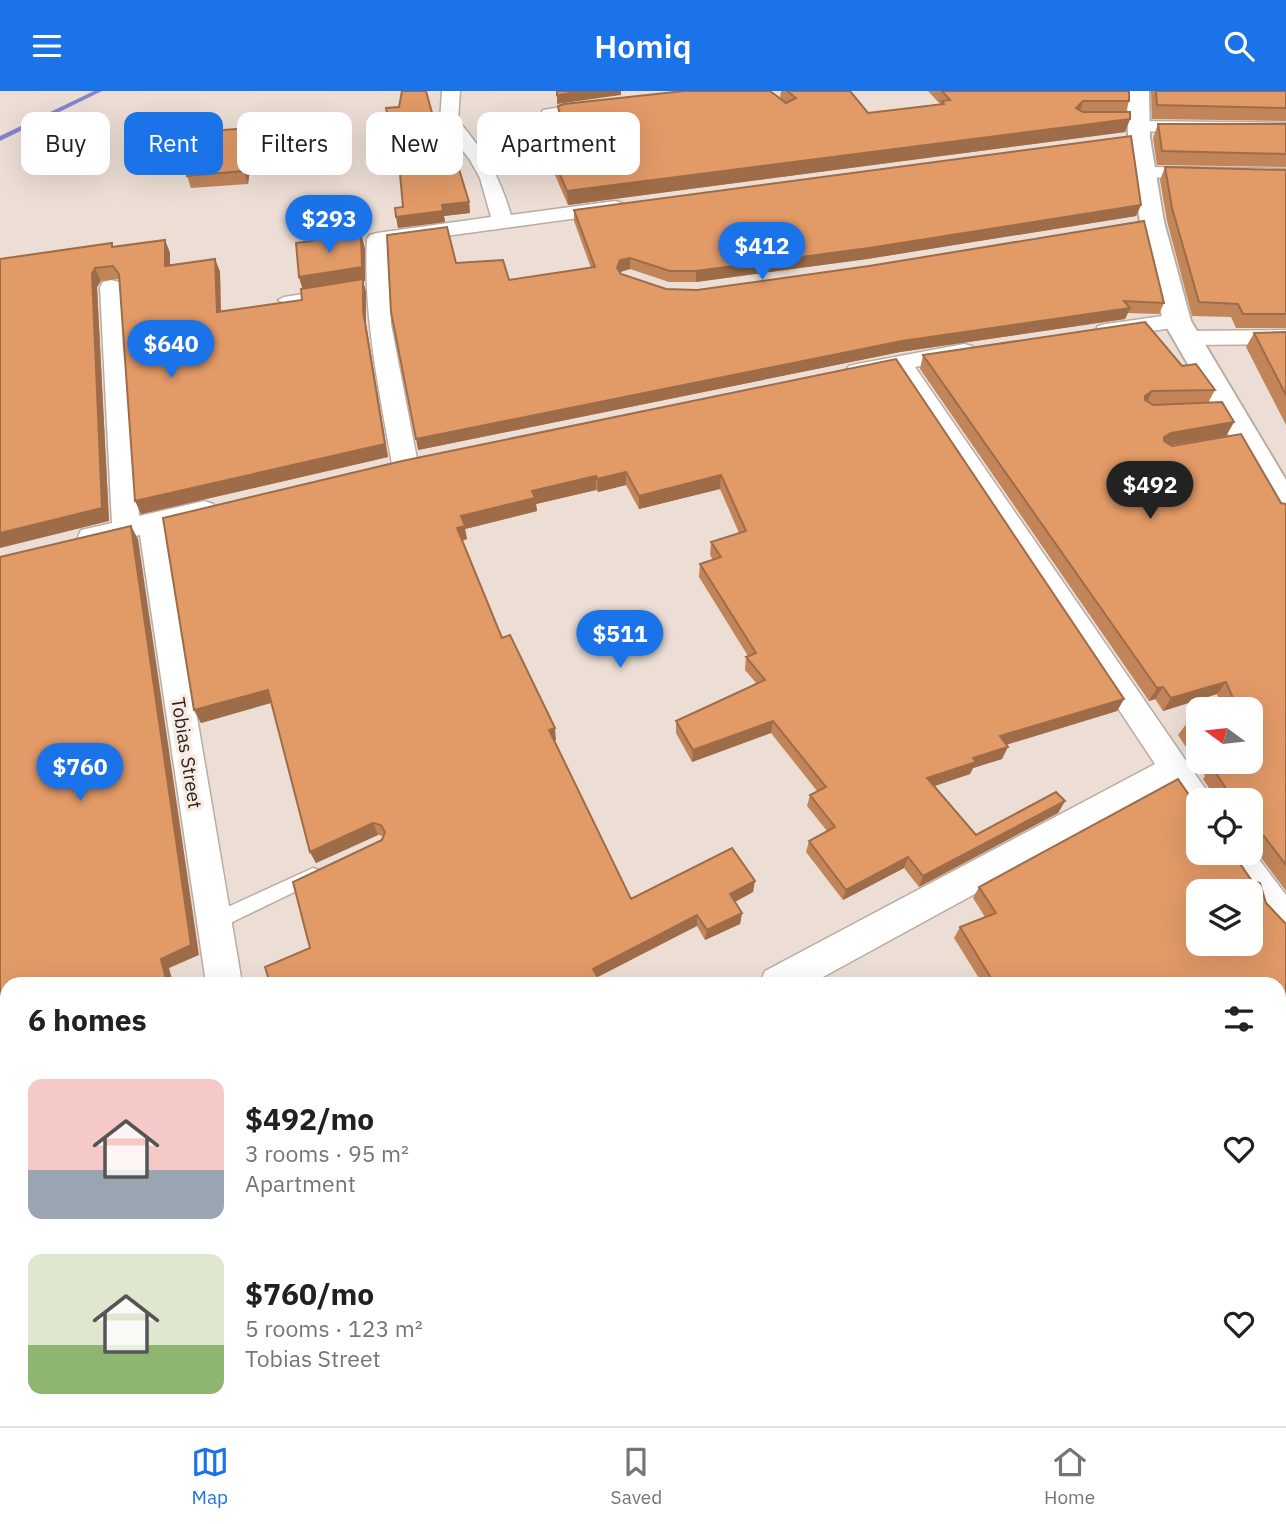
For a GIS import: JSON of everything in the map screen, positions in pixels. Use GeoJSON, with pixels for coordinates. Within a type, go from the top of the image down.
{"type":"FeatureCollection","features":[{"type":"Feature","properties":{"kind":"street"},"geometry":{"type":"LineString","coordinates":[[451,91],[449,121],[478,157],[490,178],[503,222]]}},
{"type":"Feature","properties":{"kind":"street"},"geometry":{"type":"LineString","coordinates":[[563,112],[615,104]]}},
{"type":"Feature","properties":{"kind":"street"},"geometry":{"type":"LineString","coordinates":[[1286,129],[1134,115],[1145,173],[1145,223],[1181,330],[1221,410],[1286,507]]}},
{"type":"Feature","properties":{"kind":"street"},"geometry":{"type":"LineString","coordinates":[[1145,173],[1286,175]]}},
{"type":"Feature","properties":{"kind":"street"},"geometry":{"type":"LineString","coordinates":[[377,239],[642,203]]}},
{"type":"Feature","properties":{"kind":"street"},"geometry":{"type":"LineString","coordinates":[[371,218],[377,239],[370,286],[405,464]]}},
{"type":"Feature","properties":{"kind":"street","name":"Tobias Street"},"geometry":{"type":"LineString","coordinates":[[111,287],[138,525],[223,977]]}},
{"type":"Feature","properties":{"kind":"street"},"geometry":{"type":"LineString","coordinates":[[1085,334],[1181,330],[1286,337]]}},
{"type":"Feature","properties":{"kind":"street"},"geometry":{"type":"LineString","coordinates":[[832,376],[980,348]]}},
{"type":"Feature","properties":{"kind":"street"},"geometry":{"type":"LineString","coordinates":[[900,362],[1187,788]]}},
{"type":"Feature","properties":{"kind":"street"},"geometry":{"type":"LineString","coordinates":[[378,471],[432,459]]}},
{"type":"Feature","properties":{"kind":"street"},"geometry":{"type":"LineString","coordinates":[[63,544],[231,504]]}},
{"type":"Feature","properties":{"kind":"street"},"geometry":{"type":"LineString","coordinates":[[789,977],[1174,770]]}},
{"type":"Feature","properties":{"kind":"street"},"geometry":{"type":"LineString","coordinates":[[1244,865],[1286,923]]}},
{"type":"Feature","properties":{"kind":"lane"},"geometry":{"type":"LineString","coordinates":[[284,300],[337,292]]}},
{"type":"Feature","properties":{"kind":"lane"},"geometry":{"type":"LineString","coordinates":[[214,922],[332,867]]}},
{"type":"Feature","properties":{"kind":"building"},"geometry":{"type":"Polygon","coordinates":[[[402,91],[426,91],[432,112],[387,112],[386,108],[399,107],[402,91]]]}},
{"type":"Feature","properties":{"kind":"building"},"geometry":{"type":"Polygon","coordinates":[[[557,91],[584,91],[557,95],[557,91]]]}},
{"type":"Feature","properties":{"kind":"building"},"geometry":{"type":"Polygon","coordinates":[[[684,91],[770,91],[786,103],[796,98],[787,91],[850,91],[868,113],[944,104],[942,101],[950,100],[942,91],[1129,91],[1129,101],[1083,101],[1076,108],[1083,112],[1130,112],[1130,119],[567,191],[560,175],[640,175],[640,112],[559,112],[558,106],[684,91]]]}},
{"type":"Feature","properties":{"kind":"building"},"geometry":{"type":"Polygon","coordinates":[[[1156,91],[1286,91],[1286,108],[1157,105],[1156,91]]]}},
{"type":"Feature","properties":{"kind":"building"},"geometry":{"type":"Polygon","coordinates":[[[1158,124],[1286,124],[1286,154],[1162,151],[1158,124]]]}},
{"type":"Feature","properties":{"kind":"building"},"geometry":{"type":"Polygon","coordinates":[[[237,129],[237,172],[223,173],[223,130],[237,129]]]}},
{"type":"Feature","properties":{"kind":"building"},"geometry":{"type":"Polygon","coordinates":[[[1131,136],[1141,205],[869,248],[696,271],[670,271],[630,258],[620,260],[617,268],[621,274],[666,289],[697,290],[869,266],[1144,221],[1164,303],[1124,301],[1130,308],[902,341],[416,439],[391,312],[387,235],[447,227],[456,263],[503,260],[509,280],[595,267],[574,210],[1131,136]]]}},
{"type":"Feature","properties":{"kind":"building"},"geometry":{"type":"Polygon","coordinates":[[[1165,167],[1286,170],[1286,314],[1243,314],[1238,304],[1199,302],[1172,208],[1165,167]]]}},
{"type":"Feature","properties":{"kind":"building"},"geometry":{"type":"Polygon","coordinates":[[[400,175],[461,175],[469,202],[442,205],[443,211],[396,217],[395,208],[403,207],[400,175]]]}},
{"type":"Feature","properties":{"kind":"building"},"geometry":{"type":"Polygon","coordinates":[[[361,234],[362,267],[299,277],[296,243],[361,234]]]}},
{"type":"Feature","properties":{"kind":"building"},"geometry":{"type":"Polygon","coordinates":[[[165,240],[165,266],[215,259],[217,312],[302,300],[301,289],[363,279],[363,311],[385,444],[135,501],[119,274],[113,266],[95,268],[92,274],[102,508],[0,533],[0,259],[112,243],[112,247],[165,240]]]}},
{"type":"Feature","properties":{"kind":"building"},"geometry":{"type":"Polygon","coordinates":[[[1145,322],[1182,366],[1196,364],[1215,390],[1152,391],[1145,396],[1145,400],[1153,405],[1222,402],[1234,422],[1171,433],[1164,437],[1164,441],[1172,446],[1241,434],[1281,503],[1286,504],[1286,865],[1263,836],[1263,788],[1224,788],[1217,774],[1264,773],[1264,697],[1233,697],[1226,682],[1171,698],[1163,687],[1157,688],[923,355],[1145,322]]]}},
{"type":"Feature","properties":{"kind":"building"},"geometry":{"type":"Polygon","coordinates":[[[1286,332],[1286,395],[1254,333],[1286,332]]]}},
{"type":"Feature","properties":{"kind":"building"},"geometry":{"type":"Polygon","coordinates":[[[896,359],[1124,699],[1000,736],[1008,747],[973,758],[976,762],[927,778],[976,835],[1056,792],[1065,801],[923,876],[908,857],[846,890],[809,841],[835,827],[810,795],[826,787],[773,721],[693,750],[676,721],[765,680],[746,657],[756,653],[700,564],[721,557],[711,542],[746,531],[721,475],[639,496],[626,472],[532,491],[535,498],[461,516],[465,526],[457,528],[502,638],[510,635],[555,728],[549,730],[631,899],[732,848],[755,881],[730,894],[742,913],[707,930],[697,915],[593,969],[598,977],[268,977],[265,967],[310,948],[293,882],[382,840],[385,832],[381,825],[373,823],[310,852],[268,690],[194,710],[163,518],[402,461],[896,359]]]}},
{"type":"Feature","properties":{"kind":"building"},"geometry":{"type":"Polygon","coordinates":[[[131,526],[191,945],[161,959],[166,977],[0,977],[0,557],[131,526]]]}},
{"type":"Feature","properties":{"kind":"building"},"geometry":{"type":"Polygon","coordinates":[[[1178,779],[1186,791],[1186,865],[1241,865],[1251,879],[1186,879],[1186,956],[1263,956],[1263,893],[1266,903],[1286,924],[1286,977],[990,977],[960,927],[996,913],[979,887],[1178,779]]]}},
{"type":"Feature","properties":{"kind":"waterway"},"geometry":{"type":"LineString","coordinates":[[0,139],[99,91]]}}]}
